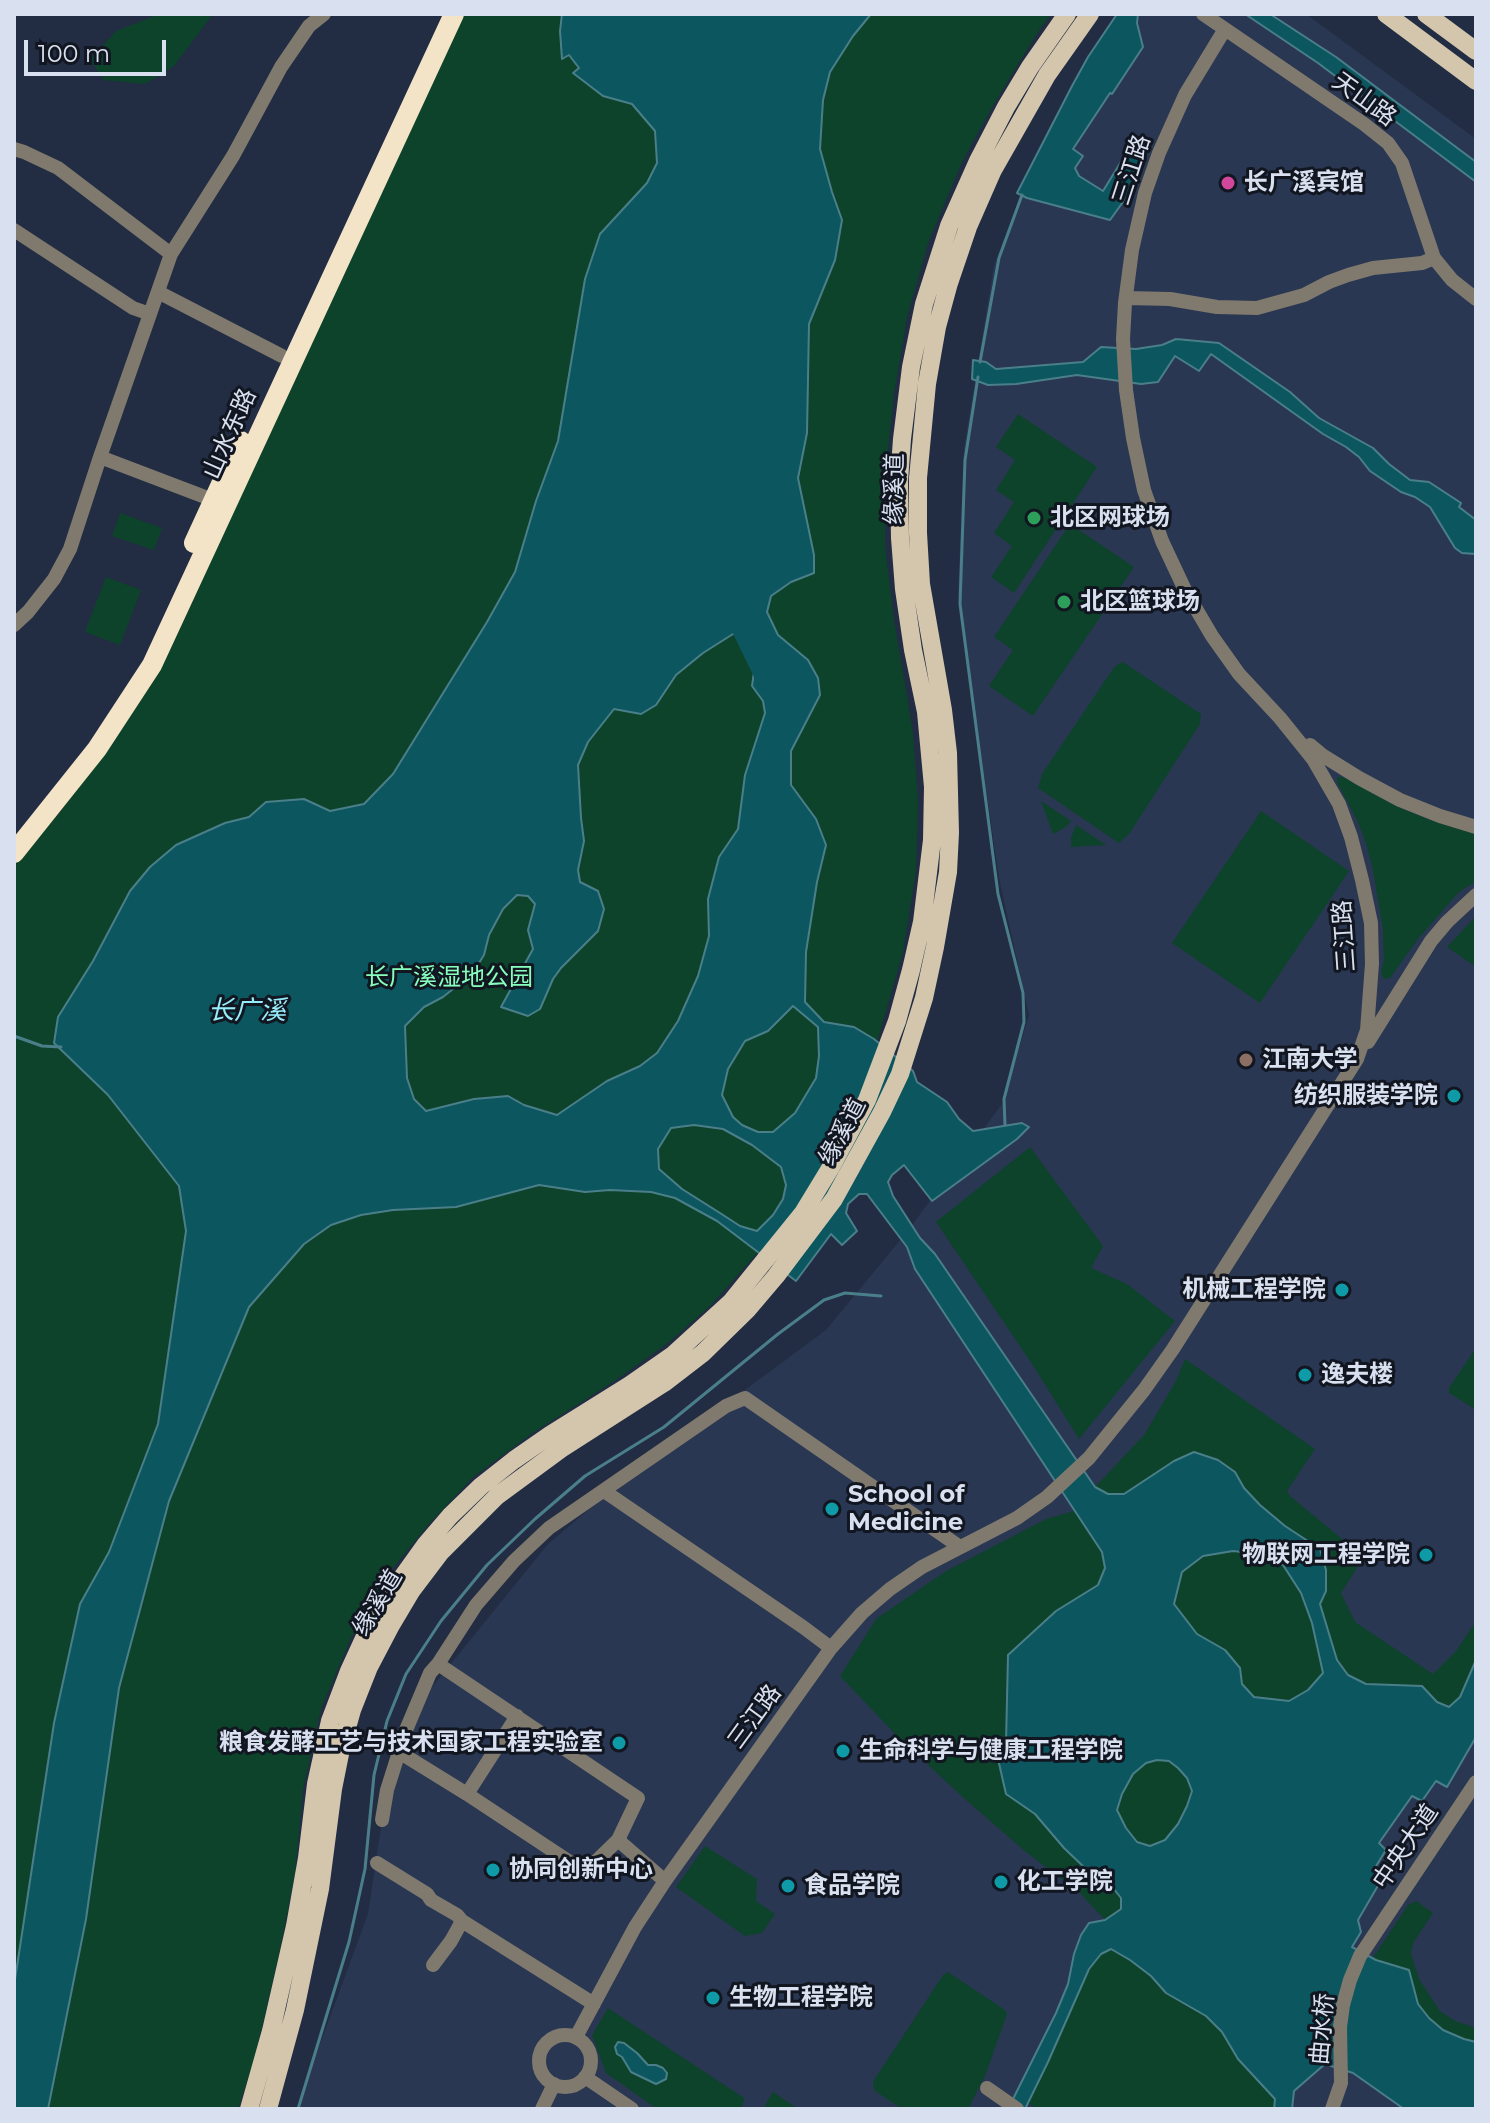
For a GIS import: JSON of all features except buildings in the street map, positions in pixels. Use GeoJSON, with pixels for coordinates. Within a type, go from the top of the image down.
{"type":"FeatureCollection","features":[{"type":"Feature","properties":{"kind":"highway","name":"山水东路"},"geometry":{"type":"LineString","coordinates":[[14,837],[58,783],[124,688],[153,634],[441,14]]}},
{"type":"Feature","properties":{"kind":"highway","name":"山水东路"},"geometry":{"type":"LineString","coordinates":[[14,853],[97,749],[152,665],[454,14]]}},
{"type":"Feature","properties":{"kind":"main road","name":"缘溪道"},"geometry":{"type":"LineString","coordinates":[[905,1026],[932,840],[933,787],[926,712],[913,650],[900,538],[899,481],[911,367],[924,304],[955,213],[1006,107],[1067,14]]}},
{"type":"Feature","properties":{"kind":"main road","name":"缘溪道"},"geometry":{"type":"LineString","coordinates":[[268,2109],[295,2010],[315,1916],[341,1749],[369,1667],[405,1602],[440,1553],[497,1496],[561,1449],[664,1383],[703,1353],[748,1309],[831,1167],[905,1026],[924,998],[943,910],[950,833],[945,725],[921,584],[918,533],[918,478],[927,384],[949,283],[968,227],[993,170],[1047,75],[1090,14]]}},
{"type":"Feature","properties":{"kind":"main road"},"geometry":{"type":"LineString","coordinates":[[1386,14],[1476,81]]}},
{"type":"Feature","properties":{"kind":"main road"},"geometry":{"type":"LineString","coordinates":[[1426,14],[1476,51]]}},
{"type":"Feature","properties":{"kind":"main road","name":"缘溪道"},"geometry":{"type":"LineString","coordinates":[[249,2109],[295,1926],[316,1784],[330,1721],[349,1671],[383,1604],[426,1544],[481,1486],[526,1451],[673,1355],[770,1269]]}},
{"type":"Feature","properties":{"kind":"street"},"geometry":{"type":"LineString","coordinates":[[14,625],[54,579],[70,549],[171,254],[233,156],[281,67],[309,26],[324,14]]}},
{"type":"Feature","properties":{"kind":"street","name":"天山路"},"geometry":{"type":"LineString","coordinates":[[1203,14],[1388,143],[1402,163],[1434,258],[1452,280],[1476,299]]}},
{"type":"Feature","properties":{"kind":"street","name":"三江路"},"geometry":{"type":"LineString","coordinates":[[576,2037],[635,1927],[665,1881],[831,1648],[862,1613],[890,1589],[922,1567],[1017,1518],[1047,1497],[1089,1458],[1144,1390],[1357,1059],[1367,1030],[1372,964],[1371,923],[1362,880],[1339,804],[1313,759],[1239,674],[1185,590],[1162,541],[1144,490],[1126,390],[1123,339],[1126,298],[1145,193],[1185,95],[1225,29]]}},
{"type":"Feature","properties":{"kind":"street"},"geometry":{"type":"LineString","coordinates":[[14,149],[58,168],[171,254]]}},
{"type":"Feature","properties":{"kind":"street"},"geometry":{"type":"LineString","coordinates":[[14,230],[133,308],[150,314]]}},
{"type":"Feature","properties":{"kind":"street"},"geometry":{"type":"LineString","coordinates":[[1126,298],[1257,308],[1304,295],[1348,275],[1373,268],[1422,263],[1434,258]]}},
{"type":"Feature","properties":{"kind":"street"},"geometry":{"type":"LineString","coordinates":[[158,292],[282,356]]}},
{"type":"Feature","properties":{"kind":"street"},"geometry":{"type":"LineString","coordinates":[[100,457],[213,500]]}},
{"type":"Feature","properties":{"kind":"street"},"geometry":{"type":"LineString","coordinates":[[1280,718],[1322,755],[1359,778],[1400,800],[1476,827]]}},
{"type":"Feature","properties":{"kind":"street"},"geometry":{"type":"LineString","coordinates":[[1357,1059],[1431,941],[1476,895]]}},
{"type":"Feature","properties":{"kind":"street"},"geometry":{"type":"LineString","coordinates":[[382,1820],[387,1790],[399,1752],[430,1673],[476,1605],[514,1561],[549,1528],[726,1406],[745,1398],[960,1547]]}},
{"type":"Feature","properties":{"kind":"street"},"geometry":{"type":"LineString","coordinates":[[604,1491],[831,1648]]}},
{"type":"Feature","properties":{"kind":"street"},"geometry":{"type":"LineString","coordinates":[[399,1752],[585,1872],[618,1840],[638,1798],[438,1664]]}},
{"type":"Feature","properties":{"kind":"street"},"geometry":{"type":"LineString","coordinates":[[467,1794],[517,1716]]}},
{"type":"Feature","properties":{"kind":"street","name":"中央大道"},"geometry":{"type":"LineString","coordinates":[[1373,1936],[1476,1782]]}},
{"type":"Feature","properties":{"kind":"street"},"geometry":{"type":"LineString","coordinates":[[618,1840],[665,1881]]}},
{"type":"Feature","properties":{"kind":"street"},"geometry":{"type":"LineString","coordinates":[[377,1863],[594,2004]]}},
{"type":"Feature","properties":{"kind":"street"},"geometry":{"type":"LineString","coordinates":[[433,1965],[462,1921]]}},
{"type":"Feature","properties":{"kind":"street","name":"曲水桥"},"geometry":{"type":"LineString","coordinates":[[1332,2109],[1341,2083],[1339,2054],[1343,2005],[1360,1956],[1373,1936]]}},
{"type":"Feature","properties":{"kind":"street"},"geometry":{"type":"LineString","coordinates":[[576,2037],[590,2055],[590,2067],[585,2077],[565,2087],[547,2080],[539,2065],[541,2050],[553,2038],[576,2037]]}},
{"type":"Feature","properties":{"kind":"street"},"geometry":{"type":"LineString","coordinates":[[585,2077],[632,2109]]}},
{"type":"Feature","properties":{"kind":"street"},"geometry":{"type":"LineString","coordinates":[[542,2109],[554,2084]]}},
{"type":"Feature","properties":{"kind":"street"},"geometry":{"type":"LineString","coordinates":[[987,2088],[1012,2106]]}},
{"type":"Feature","properties":{"kind":"shaded area","name":"江南大学"},"geometry":{"type":"Polygon","coordinates":[[[1122,14],[1306,14],[1476,139],[1476,2109],[296,2109],[368,1914],[382,1820],[411,1713],[548,1544],[626,1478],[826,1330],[906,1233],[1002,1104],[1029,1015],[999,878],[958,595],[964,448],[994,265],[1027,180],[1122,14]]]}},
{"type":"Feature","properties":{"kind":"green space"},"geometry":{"type":"Polygon","coordinates":[[[155,14],[213,14],[174,66],[145,84],[104,80],[90,60],[116,31],[155,14]]]}},
{"type":"Feature","properties":{"kind":"green space","name":"长广溪湿地公园"},"geometry":{"type":"Polygon","coordinates":[[[462,14],[1051,14],[992,107],[963,160],[929,240],[907,317],[894,394],[885,479],[885,547],[913,733],[918,801],[916,871],[903,952],[877,1042],[798,1198],[759,1251],[711,1305],[669,1342],[531,1434],[472,1478],[389,1573],[350,1640],[321,1709],[303,1790],[295,1873],[279,1954],[254,2060],[238,2109],[14,2109],[14,864],[60,812],[125,723],[462,14]]]}},
{"type":"Feature","properties":{"kind":"green space","name":"北区网球场"},"geometry":{"type":"Polygon","coordinates":[[[1018,414],[1097,467],[1014,593],[991,577],[1012,546],[994,533],[1014,502],[996,490],[1015,460],[996,447],[1018,414]]]}},
{"type":"Feature","properties":{"kind":"green space"},"geometry":{"type":"Polygon","coordinates":[[[120,513],[162,528],[154,550],[112,536],[120,513]]]}},
{"type":"Feature","properties":{"kind":"green space","name":"北区篮球场"},"geometry":{"type":"Polygon","coordinates":[[[1070,524],[1134,567],[1033,716],[989,686],[1013,650],[994,637],[1070,524]]]}},
{"type":"Feature","properties":{"kind":"green space"},"geometry":{"type":"Polygon","coordinates":[[[106,577],[141,590],[120,645],[85,632],[106,577]]]}},
{"type":"Feature","properties":{"kind":"green space"},"geometry":{"type":"Polygon","coordinates":[[[1123,662],[1201,714],[1200,724],[1129,834],[1119,843],[1038,788],[1042,774],[1115,666],[1123,662]]]}},
{"type":"Feature","properties":{"kind":"green space"},"geometry":{"type":"Polygon","coordinates":[[[1337,777],[1343,777],[1396,806],[1430,820],[1476,834],[1476,881],[1458,893],[1418,939],[1390,978],[1384,979],[1381,973],[1383,930],[1366,843],[1337,777]]]}},
{"type":"Feature","properties":{"kind":"green space"},"geometry":{"type":"Polygon","coordinates":[[[1041,801],[1071,821],[1066,827],[1053,834],[1041,801]]]}},
{"type":"Feature","properties":{"kind":"green space"},"geometry":{"type":"Polygon","coordinates":[[[1261,811],[1349,871],[1260,1003],[1172,943],[1261,811]]]}},
{"type":"Feature","properties":{"kind":"green space"},"geometry":{"type":"Polygon","coordinates":[[[1076,825],[1106,845],[1071,847],[1076,825]]]}},
{"type":"Feature","properties":{"kind":"green space"},"geometry":{"type":"Polygon","coordinates":[[[1476,916],[1476,967],[1447,947],[1476,916]]]}},
{"type":"Feature","properties":{"kind":"green space"},"geometry":{"type":"Polygon","coordinates":[[[1030,1147],[1103,1246],[1091,1268],[1127,1284],[1175,1321],[1079,1439],[936,1222],[1030,1147]]]}},
{"type":"Feature","properties":{"kind":"green space"},"geometry":{"type":"Polygon","coordinates":[[[1476,1348],[1476,1410],[1449,1393],[1449,1388],[1476,1348]]]}},
{"type":"Feature","properties":{"kind":"green space"},"geometry":{"type":"Polygon","coordinates":[[[1185,1359],[1315,1449],[1287,1491],[1364,1557],[1341,1593],[1355,1622],[1433,1674],[1456,1651],[1476,1621],[1476,1660],[1460,1697],[1449,1707],[1437,1702],[1421,1686],[1366,1684],[1348,1675],[1337,1660],[1320,1603],[1320,1549],[1262,1507],[1244,1488],[1235,1472],[1174,1461],[1124,1494],[1108,1494],[1095,1487],[1144,1435],[1176,1381],[1185,1359]]]}},
{"type":"Feature","properties":{"kind":"green space"},"geometry":{"type":"Polygon","coordinates":[[[1074,1511],[1102,1553],[1105,1568],[1098,1585],[1056,1611],[1008,1655],[1006,1794],[1035,1814],[1064,1848],[1086,1869],[1109,1883],[1121,1898],[1121,1909],[1105,1920],[1079,1892],[967,1801],[900,1739],[840,1676],[876,1619],[946,1571],[1046,1519],[1074,1511]]]}},
{"type":"Feature","properties":{"kind":"green space"},"geometry":{"type":"Polygon","coordinates":[[[1233,1551],[1259,1554],[1283,1565],[1301,1593],[1324,1673],[1308,1690],[1289,1701],[1253,1697],[1242,1684],[1225,1650],[1197,1634],[1174,1604],[1182,1572],[1203,1556],[1233,1551]]]}},
{"type":"Feature","properties":{"kind":"green space"},"geometry":{"type":"Polygon","coordinates":[[[1169,1761],[1178,1768],[1187,1778],[1192,1791],[1178,1824],[1165,1840],[1150,1846],[1137,1842],[1117,1811],[1133,1774],[1146,1763],[1169,1761]]]}},
{"type":"Feature","properties":{"kind":"green space"},"geometry":{"type":"Polygon","coordinates":[[[705,1846],[757,1879],[756,1901],[775,1914],[762,1933],[745,1936],[676,1887],[705,1846]]]}},
{"type":"Feature","properties":{"kind":"green space"},"geometry":{"type":"Polygon","coordinates":[[[1416,1901],[1433,1913],[1413,1943],[1411,1954],[1419,1979],[1440,2011],[1455,2021],[1476,2028],[1476,2043],[1451,2036],[1432,2024],[1372,1959],[1408,1905],[1416,1901]]]}},
{"type":"Feature","properties":{"kind":"green space"},"geometry":{"type":"Polygon","coordinates":[[[1111,1949],[1151,1976],[1166,1993],[1206,2015],[1222,2032],[1238,2059],[1275,2099],[1274,2109],[1037,2109],[1028,2103],[1089,1969],[1101,1954],[1111,1949]]]}},
{"type":"Feature","properties":{"kind":"green space"},"geometry":{"type":"Polygon","coordinates":[[[948,1972],[1007,2014],[985,2076],[968,2109],[902,2109],[875,2091],[874,2080],[943,1975],[948,1972]]]}},
{"type":"Feature","properties":{"kind":"green space"},"geometry":{"type":"Polygon","coordinates":[[[608,2008],[744,2098],[742,2109],[657,2109],[606,2073],[592,2035],[608,2008]]]}},
{"type":"Feature","properties":{"kind":"green space"},"geometry":{"type":"Polygon","coordinates":[[[773,2092],[798,2109],[763,2109],[773,2092]]]}},
{"type":"Feature","properties":{"kind":"water","name":"长广溪"},"geometry":{"type":"Polygon","coordinates":[[[562,14],[871,14],[830,72],[823,100],[820,149],[842,220],[835,260],[809,324],[807,433],[798,478],[814,555],[814,573],[791,582],[771,596],[767,612],[778,635],[808,660],[818,678],[820,695],[791,751],[791,785],[816,819],[826,845],[806,952],[805,1002],[824,1022],[854,1027],[874,1039],[913,1071],[917,1082],[947,1102],[959,1119],[973,1131],[1022,1123],[1029,1127],[932,1201],[904,1165],[888,1182],[893,1196],[920,1238],[935,1254],[1095,1487],[1108,1494],[1124,1494],[1174,1461],[1194,1452],[1218,1460],[1235,1472],[1244,1488],[1260,1505],[1320,1549],[1326,1570],[1326,1591],[1320,1604],[1337,1660],[1348,1675],[1366,1684],[1422,1686],[1437,1702],[1449,1707],[1460,1697],[1476,1660],[1476,1737],[1447,1787],[1436,1781],[1422,1801],[1412,1796],[1379,1843],[1386,1850],[1373,1871],[1383,1877],[1358,1920],[1361,1932],[1352,1947],[1376,1960],[1409,1970],[1418,2004],[1429,2018],[1443,2030],[1476,2042],[1476,2109],[1404,2109],[1353,2073],[1325,2064],[1294,2091],[1292,2109],[1274,2109],[1275,2099],[1238,2059],[1222,2032],[1206,2016],[1166,1993],[1151,1976],[1111,1949],[1101,1954],[1089,1969],[1025,2109],[1008,2109],[1056,2013],[1068,1984],[1081,1935],[1089,1923],[1105,1920],[1121,1909],[1121,1898],[1109,1883],[1086,1869],[1035,1814],[1006,1794],[998,1759],[1006,1743],[1008,1655],[1056,1611],[1098,1585],[1105,1568],[1102,1552],[915,1269],[907,1247],[867,1194],[859,1194],[848,1204],[846,1213],[857,1231],[842,1245],[831,1234],[796,1281],[717,1221],[675,1198],[651,1192],[585,1192],[539,1185],[456,1207],[393,1210],[361,1215],[331,1225],[304,1244],[249,1307],[169,1501],[119,1688],[86,1919],[48,2109],[14,2109],[14,1986],[54,1723],[80,1604],[109,1552],[158,1424],[186,1231],[179,1186],[108,1095],[54,1043],[58,1017],[93,961],[130,891],[150,867],[176,845],[225,823],[249,817],[266,802],[304,799],[330,811],[364,804],[393,774],[515,572],[558,441],[585,279],[600,234],[647,183],[657,163],[655,131],[632,104],[603,96],[573,73],[579,68],[569,55],[562,59],[562,14]],[[733,634],[676,675],[656,705],[641,714],[614,709],[588,742],[578,765],[584,841],[578,870],[580,882],[598,891],[604,909],[598,931],[561,968],[540,1009],[528,1016],[501,1007],[533,949],[528,930],[535,904],[528,896],[517,895],[503,909],[489,935],[484,955],[472,974],[443,997],[424,1007],[405,1026],[407,1078],[414,1099],[426,1111],[474,1099],[508,1096],[524,1105],[557,1115],[607,1081],[640,1066],[657,1053],[678,1021],[698,976],[709,936],[708,899],[719,857],[738,829],[745,775],[765,713],[763,701],[752,686],[757,651],[751,638],[733,634]],[[793,1006],[768,1031],[745,1041],[728,1069],[722,1095],[733,1117],[758,1132],[773,1132],[795,1113],[816,1078],[819,1056],[818,1027],[793,1006]],[[694,1125],[671,1128],[658,1149],[659,1169],[682,1189],[740,1226],[757,1231],[783,1199],[786,1185],[781,1167],[752,1145],[723,1129],[694,1125]],[[1233,1551],[1203,1556],[1182,1572],[1174,1604],[1197,1634],[1225,1650],[1240,1668],[1242,1684],[1254,1697],[1289,1701],[1308,1690],[1323,1673],[1312,1623],[1301,1593],[1283,1565],[1259,1554],[1233,1551]],[[1169,1761],[1146,1763],[1133,1774],[1117,1810],[1137,1842],[1150,1846],[1165,1840],[1178,1824],[1192,1791],[1187,1778],[1169,1761]]]}},
{"type":"Feature","properties":{"kind":"water"},"geometry":{"type":"Polygon","coordinates":[[[1117,14],[1138,14],[1143,47],[1073,149],[1083,156],[1075,168],[1079,176],[1103,191],[1132,144],[1144,152],[1133,188],[1110,220],[1017,193],[1088,57],[1117,14]]]}},
{"type":"Feature","properties":{"kind":"water"},"geometry":{"type":"Polygon","coordinates":[[[1245,14],[1270,14],[1336,57],[1476,162],[1476,182],[1318,63],[1245,14]]]}},
{"type":"Feature","properties":{"kind":"water"},"geometry":{"type":"Polygon","coordinates":[[[1176,339],[1219,343],[1290,392],[1319,418],[1373,448],[1410,480],[1429,482],[1461,503],[1459,507],[1476,520],[1476,554],[1462,553],[1455,548],[1430,507],[1370,471],[1346,447],[1211,354],[1199,371],[1175,356],[1158,382],[1141,384],[1077,375],[1016,384],[988,385],[972,379],[973,360],[986,362],[996,369],[1083,362],[1101,347],[1136,349],[1162,345],[1176,339]]]}},
{"type":"Feature","properties":{"kind":"water"},"geometry":{"type":"Polygon","coordinates":[[[618,2042],[624,2043],[648,2065],[663,2068],[667,2073],[666,2079],[656,2084],[631,2072],[617,2054],[615,2047],[618,2042]]]}},
{"type":"Feature","properties":{"kind":"waterway"},"geometry":{"type":"LineString","coordinates":[[980,362],[999,258],[1022,195]]}},
{"type":"Feature","properties":{"kind":"waterway"},"geometry":{"type":"LineString","coordinates":[[978,377],[965,460],[960,604],[998,894],[1023,993],[1024,1022],[1004,1099],[1005,1125]]}},
{"type":"Feature","properties":{"kind":"waterway"},"geometry":{"type":"LineString","coordinates":[[735,617],[766,681]]}},
{"type":"Feature","properties":{"kind":"waterway"},"geometry":{"type":"LineString","coordinates":[[14,1036],[42,1046],[61,1047]]}},
{"type":"Feature","properties":{"kind":"waterway"},"geometry":{"type":"LineString","coordinates":[[298,2109],[349,1942],[365,1869],[374,1775],[387,1721],[406,1674],[441,1621],[487,1565],[585,1476],[664,1427],[824,1300],[845,1293],[881,1296]]}},
{"type":"Feature","properties":{"kind":"place","name":"长广溪宾馆"},"geometry":{"type":"Point","coordinates":[1228,183]}},
{"type":"Feature","properties":{"kind":"place","name":"北区网球场"},"geometry":{"type":"Point","coordinates":[1034,518]}},
{"type":"Feature","properties":{"kind":"place","name":"北区篮球场"},"geometry":{"type":"Point","coordinates":[1064,602]}},
{"type":"Feature","properties":{"kind":"place","name":"江南大学"},"geometry":{"type":"Point","coordinates":[1246,1060]}},
{"type":"Feature","properties":{"kind":"place","name":"纺织服装学院"},"geometry":{"type":"Point","coordinates":[1454,1096]}},
{"type":"Feature","properties":{"kind":"place","name":"机械工程学院"},"geometry":{"type":"Point","coordinates":[1342,1290]}},
{"type":"Feature","properties":{"kind":"place","name":"逸夫楼"},"geometry":{"type":"Point","coordinates":[1305,1375]}},
{"type":"Feature","properties":{"kind":"place","name":"School of Medicine"},"geometry":{"type":"Point","coordinates":[832,1509]}},
{"type":"Feature","properties":{"kind":"place","name":"物联网工程学院"},"geometry":{"type":"Point","coordinates":[1426,1555]}},
{"type":"Feature","properties":{"kind":"place","name":"粮食发酵工艺与技术国家工程实验室"},"geometry":{"type":"Point","coordinates":[619,1743]}},
{"type":"Feature","properties":{"kind":"place","name":"生命科学与健康工程学院"},"geometry":{"type":"Point","coordinates":[843,1751]}},
{"type":"Feature","properties":{"kind":"place","name":"协同创新中心"},"geometry":{"type":"Point","coordinates":[493,1870]}},
{"type":"Feature","properties":{"kind":"place","name":"化工学院"},"geometry":{"type":"Point","coordinates":[1001,1882]}},
{"type":"Feature","properties":{"kind":"place","name":"食品学院"},"geometry":{"type":"Point","coordinates":[788,1886]}},
{"type":"Feature","properties":{"kind":"place","name":"生物工程学院"},"geometry":{"type":"Point","coordinates":[713,1998]}}]}
